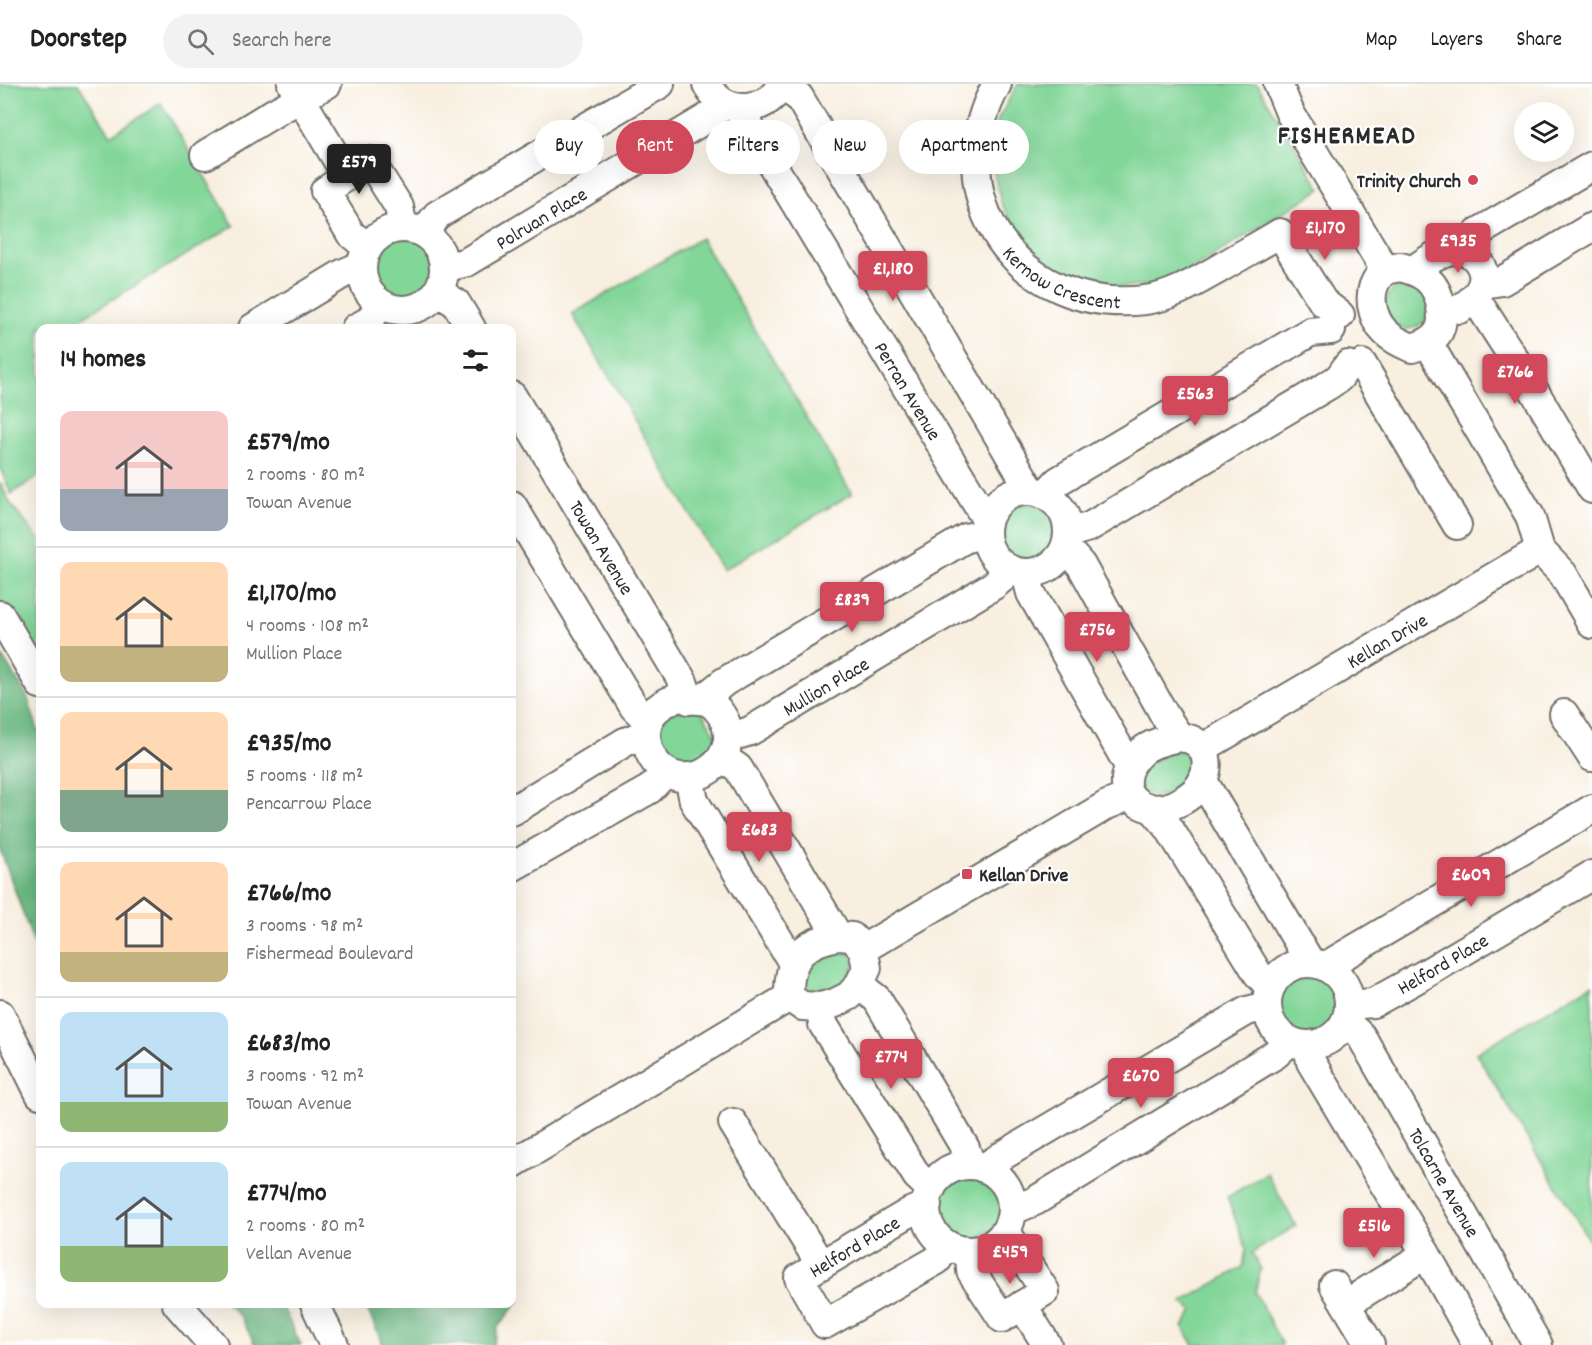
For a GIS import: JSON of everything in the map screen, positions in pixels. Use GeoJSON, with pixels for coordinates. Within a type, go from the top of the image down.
{"type":"FeatureCollection","features":[{"type":"Feature","properties":{"kind":"street"},"geometry":{"type":"LineString","coordinates":[[205,155],[296,91],[327,84]]}},
{"type":"Feature","properties":{"kind":"street"},"geometry":{"type":"LineString","coordinates":[[260,324],[344,273],[365,256],[377,237],[382,234],[388,231],[413,230],[660,84]]}},
{"type":"Feature","properties":{"kind":"street","name":"Kernow Crescent"},"geometry":{"type":"LineString","coordinates":[[997,84],[988,100],[981,121],[977,146],[977,176],[982,203],[995,233],[1010,253],[1027,268],[1066,292],[1088,299],[1116,302],[1147,300],[1170,295],[1280,233],[1335,323]]}},
{"type":"Feature","properties":{"kind":"street"},"geometry":{"type":"LineString","coordinates":[[1278,84],[1290,113],[1384,270]]}},
{"type":"Feature","properties":{"kind":"street"},"geometry":{"type":"LineString","coordinates":[[723,99],[747,109],[762,105],[772,98],[782,85],[799,97],[1038,493]]}},
{"type":"Feature","properties":{"kind":"street"},"geometry":{"type":"LineString","coordinates":[[296,91],[347,176]]}},
{"type":"Feature","properties":{"kind":"street","name":"Polruan Place"},"geometry":{"type":"LineString","coordinates":[[441,280],[467,262],[707,118],[723,99]]}},
{"type":"Feature","properties":{"kind":"street","name":"Perran Avenue"},"geometry":{"type":"LineString","coordinates":[[723,99],[986,526]]}},
{"type":"Feature","properties":{"kind":"street"},"geometry":{"type":"LineString","coordinates":[[363,324],[369,321],[397,314],[417,308],[428,302],[441,280],[443,259],[434,242],[413,230],[370,161],[325,191],[365,256],[363,280],[371,295],[397,314]]}},
{"type":"Feature","properties":{"kind":"street"},"geometry":{"type":"LineString","coordinates":[[1466,250],[1477,233],[1592,166]]}},
{"type":"Feature","properties":{"kind":"street"},"geometry":{"type":"LineString","coordinates":[[1442,316],[1458,311],[1479,291],[1502,281],[1592,227]]}},
{"type":"Feature","properties":{"kind":"street"},"geometry":{"type":"LineString","coordinates":[[1414,270],[1427,260],[1453,249],[1466,250],[1474,256],[1483,270],[1479,291],[1592,489]]}},
{"type":"Feature","properties":{"kind":"street"},"geometry":{"type":"LineString","coordinates":[[1400,267],[1414,270],[1429,281],[1439,296],[1442,316],[1439,331],[1428,343],[1412,348],[1398,342],[1384,332],[1374,317],[1371,298],[1375,283],[1384,270],[1400,267]]}},
{"type":"Feature","properties":{"kind":"street"},"geometry":{"type":"LineString","coordinates":[[441,280],[469,324]]}},
{"type":"Feature","properties":{"kind":"street"},"geometry":{"type":"LineString","coordinates":[[1038,493],[1310,332],[1335,323],[1358,300],[1371,298]]}},
{"type":"Feature","properties":{"kind":"street"},"geometry":{"type":"LineString","coordinates":[[1335,323],[1330,344],[1336,357],[1355,364],[1456,525]]}},
{"type":"Feature","properties":{"kind":"street"},"geometry":{"type":"LineString","coordinates":[[1019,573],[1044,570],[1055,564],[1067,541],[1327,386],[1355,364],[1388,352],[1398,342]]}},
{"type":"Feature","properties":{"kind":"street"},"geometry":{"type":"LineString","coordinates":[[1428,343],[1530,516],[1540,550],[1563,574],[1592,624]]}},
{"type":"Feature","properties":{"kind":"street","name":"Towan Avenue"},"geometry":{"type":"LineString","coordinates":[[516,403],[683,682],[696,699]]}},
{"type":"Feature","properties":{"kind":"street"},"geometry":{"type":"LineString","coordinates":[[696,699],[986,526],[999,502],[1009,495],[1023,491],[1038,493],[1056,502],[1066,518],[1067,541],[1165,716],[1208,763],[1203,780],[1191,794],[1173,806],[1141,802],[1107,806],[863,949]]}},
{"type":"Feature","properties":{"kind":"street"},"geometry":{"type":"LineString","coordinates":[[516,512],[647,728],[648,750],[657,764],[677,775],[793,963]]}},
{"type":"Feature","properties":{"kind":"street"},"geometry":{"type":"LineString","coordinates":[[986,526],[987,547],[996,561],[1019,573],[1129,766],[1125,783],[1141,802],[1169,828],[1258,974],[1269,997],[1270,1020],[1278,1032],[1299,1043],[1426,1254],[1477,1345]]}},
{"type":"Feature","properties":{"kind":"street","name":"Kellan Drive"},"geometry":{"type":"LineString","coordinates":[[1129,766],[1142,751],[1160,741],[1191,743],[1540,550]]}},
{"type":"Feature","properties":{"kind":"street","name":"Mullion Place"},"geometry":{"type":"LineString","coordinates":[[725,747],[994,585],[1019,573]]}},
{"type":"Feature","properties":{"kind":"street"},"geometry":{"type":"LineString","coordinates":[[0,615],[36,677]]}},
{"type":"Feature","properties":{"kind":"street"},"geometry":{"type":"LineString","coordinates":[[516,809],[647,728],[659,706],[670,699],[684,696],[715,707],[726,723],[725,747],[715,766],[704,774],[677,775],[516,865]]}},
{"type":"Feature","properties":{"kind":"street"},"geometry":{"type":"LineString","coordinates":[[1564,714],[1592,757]]}},
{"type":"Feature","properties":{"kind":"street"},"geometry":{"type":"LineString","coordinates":[[725,747],[838,936]]}},
{"type":"Feature","properties":{"kind":"street"},"geometry":{"type":"LineString","coordinates":[[1203,780],[1318,964],[1336,973],[1344,982],[1348,993],[1347,1014]]}},
{"type":"Feature","properties":{"kind":"street","name":"Helford Place"},"geometry":{"type":"LineString","coordinates":[[958,1249],[935,1235],[928,1221],[929,1197],[938,1179],[948,1171],[959,1167],[978,1167],[1002,1156],[1269,997],[1277,977],[1286,968],[1298,964],[1318,964],[1592,809]]}},
{"type":"Feature","properties":{"kind":"street","name":"Helford Place"},"geometry":{"type":"LineString","coordinates":[[929,1197],[910,1212],[799,1278],[825,1323],[958,1249],[984,1249],[996,1242],[1009,1221],[1035,1201],[1276,1054],[1299,1043],[1323,1042],[1336,1034],[1347,1014],[1373,1003],[1425,974],[1592,875]]}},
{"type":"Feature","properties":{"kind":"street"},"geometry":{"type":"LineString","coordinates":[[838,936],[852,937],[863,949],[867,968],[859,985],[849,996],[821,1007],[802,1006],[789,997],[788,979],[793,963],[804,949],[822,939],[838,936]]}},
{"type":"Feature","properties":{"kind":"street"},"geometry":{"type":"LineString","coordinates":[[859,985],[877,999],[964,1148],[978,1167],[996,1174],[1005,1184],[1011,1196],[1009,1221],[1045,1291],[1002,1318],[958,1249]]}},
{"type":"Feature","properties":{"kind":"street"},"geometry":{"type":"LineString","coordinates":[[516,1162],[789,997]]}},
{"type":"Feature","properties":{"kind":"street"},"geometry":{"type":"LineString","coordinates":[[821,1007],[824,1024],[929,1197]]}},
{"type":"Feature","properties":{"kind":"street"},"geometry":{"type":"LineString","coordinates":[[0,1014],[36,1086]]}},
{"type":"Feature","properties":{"kind":"street","name":"Tolcarne Avenue"},"geometry":{"type":"LineString","coordinates":[[1347,1014],[1538,1345]]}},
{"type":"Feature","properties":{"kind":"street"},"geometry":{"type":"LineString","coordinates":[[733,1123],[821,1265]]}},
{"type":"Feature","properties":{"kind":"street"},"geometry":{"type":"LineString","coordinates":[[1370,1345],[1340,1294],[1426,1254]]}},
{"type":"Feature","properties":{"kind":"street"},"geometry":{"type":"LineString","coordinates":[[1022,1305],[1047,1345]]}},
{"type":"Feature","properties":{"kind":"street"},"geometry":{"type":"LineString","coordinates":[[181,1308],[213,1345]]}},
{"type":"Feature","properties":{"kind":"street"},"geometry":{"type":"LineString","coordinates":[[317,1308],[334,1345]]}},
{"type":"Feature","properties":{"kind":"green space"},"geometry":{"type":"Polygon","coordinates":[[[0,84],[78,84],[111,135],[161,103],[234,226],[78,320],[80,324],[36,324],[36,478],[11,494],[0,468],[0,84]]]}},
{"type":"Feature","properties":{"kind":"green space"},"geometry":{"type":"Polygon","coordinates":[[[1018,84],[1257,84],[1321,189],[1196,267],[1151,286],[1105,287],[1053,269],[1021,238],[1001,203],[994,174],[1029,174],[1029,120],[998,119],[1018,84]]]}},
{"type":"Feature","properties":{"kind":"green space"},"geometry":{"type":"Polygon","coordinates":[[[399,236],[411,236],[422,241],[430,249],[435,266],[433,278],[422,291],[411,296],[399,296],[388,291],[380,283],[375,272],[375,260],[380,249],[388,241],[399,236]]]}},
{"type":"Feature","properties":{"kind":"green space"},"geometry":{"type":"Polygon","coordinates":[[[701,238],[852,494],[723,570],[572,314],[701,238]]]}},
{"type":"Feature","properties":{"kind":"green space"},"geometry":{"type":"Polygon","coordinates":[[[1407,285],[1422,292],[1429,307],[1422,322],[1407,329],[1392,322],[1385,307],[1392,292],[1407,285]]]}},
{"type":"Feature","properties":{"kind":"green space"},"geometry":{"type":"Polygon","coordinates":[[[0,482],[10,503],[36,536],[36,676],[0,618],[0,482]]]}},
{"type":"Feature","properties":{"kind":"green space"},"geometry":{"type":"Polygon","coordinates":[[[1026,504],[1042,509],[1050,517],[1055,533],[1050,549],[1042,557],[1026,562],[1010,557],[1002,549],[997,533],[1002,517],[1010,509],[1026,504]]]}},
{"type":"Feature","properties":{"kind":"green space"},"geometry":{"type":"Polygon","coordinates":[[[0,653],[27,696],[36,724],[36,950],[0,849],[0,653]]]}},
{"type":"Feature","properties":{"kind":"green space"},"geometry":{"type":"Polygon","coordinates":[[[700,709],[718,738],[701,763],[680,765],[663,753],[658,733],[663,719],[670,712],[700,709]]]}},
{"type":"Feature","properties":{"kind":"green space"},"geometry":{"type":"Polygon","coordinates":[[[1174,751],[1187,751],[1194,762],[1186,780],[1170,793],[1163,795],[1154,796],[1142,792],[1138,779],[1145,769],[1174,751]]]}},
{"type":"Feature","properties":{"kind":"green space"},"geometry":{"type":"Polygon","coordinates":[[[842,950],[848,951],[855,962],[849,978],[832,991],[809,994],[801,990],[803,974],[812,962],[821,956],[842,950]]]}},
{"type":"Feature","properties":{"kind":"green space"},"geometry":{"type":"Polygon","coordinates":[[[1309,973],[1331,982],[1340,1004],[1331,1026],[1309,1035],[1287,1026],[1278,1004],[1287,982],[1309,973]]]}},
{"type":"Feature","properties":{"kind":"green space"},"geometry":{"type":"Polygon","coordinates":[[[1592,984],[1592,1245],[1476,1053],[1592,984]]]}},
{"type":"Feature","properties":{"kind":"green space"},"geometry":{"type":"Polygon","coordinates":[[[1267,1173],[1296,1226],[1252,1253],[1261,1269],[1255,1292],[1282,1345],[1194,1345],[1183,1327],[1193,1311],[1182,1302],[1243,1267],[1246,1248],[1227,1197],[1267,1173]]]}},
{"type":"Feature","properties":{"kind":"green space"},"geometry":{"type":"Polygon","coordinates":[[[970,1176],[993,1185],[1002,1208],[993,1231],[970,1240],[947,1231],[938,1208],[947,1185],[970,1176]]]}},
{"type":"Feature","properties":{"kind":"green space"},"geometry":{"type":"Polygon","coordinates":[[[231,1308],[283,1308],[301,1345],[255,1345],[241,1317],[231,1308]]]}},
{"type":"Feature","properties":{"kind":"green space"},"geometry":{"type":"Polygon","coordinates":[[[367,1308],[513,1308],[498,1327],[493,1345],[383,1345],[367,1308]]]}},
{"type":"Feature","properties":{"kind":"place","name":"Trinity Church"},"geometry":{"type":"Point","coordinates":[1473,180]}},
{"type":"Feature","properties":{"kind":"place","name":"Kellan Drive"},"geometry":{"type":"Point","coordinates":[967,874]}},
{"type":"Feature","properties":{"kind":"district","name":"FISHERMEAD"},"geometry":{"type":"Point","coordinates":[1347,134]}}]}
